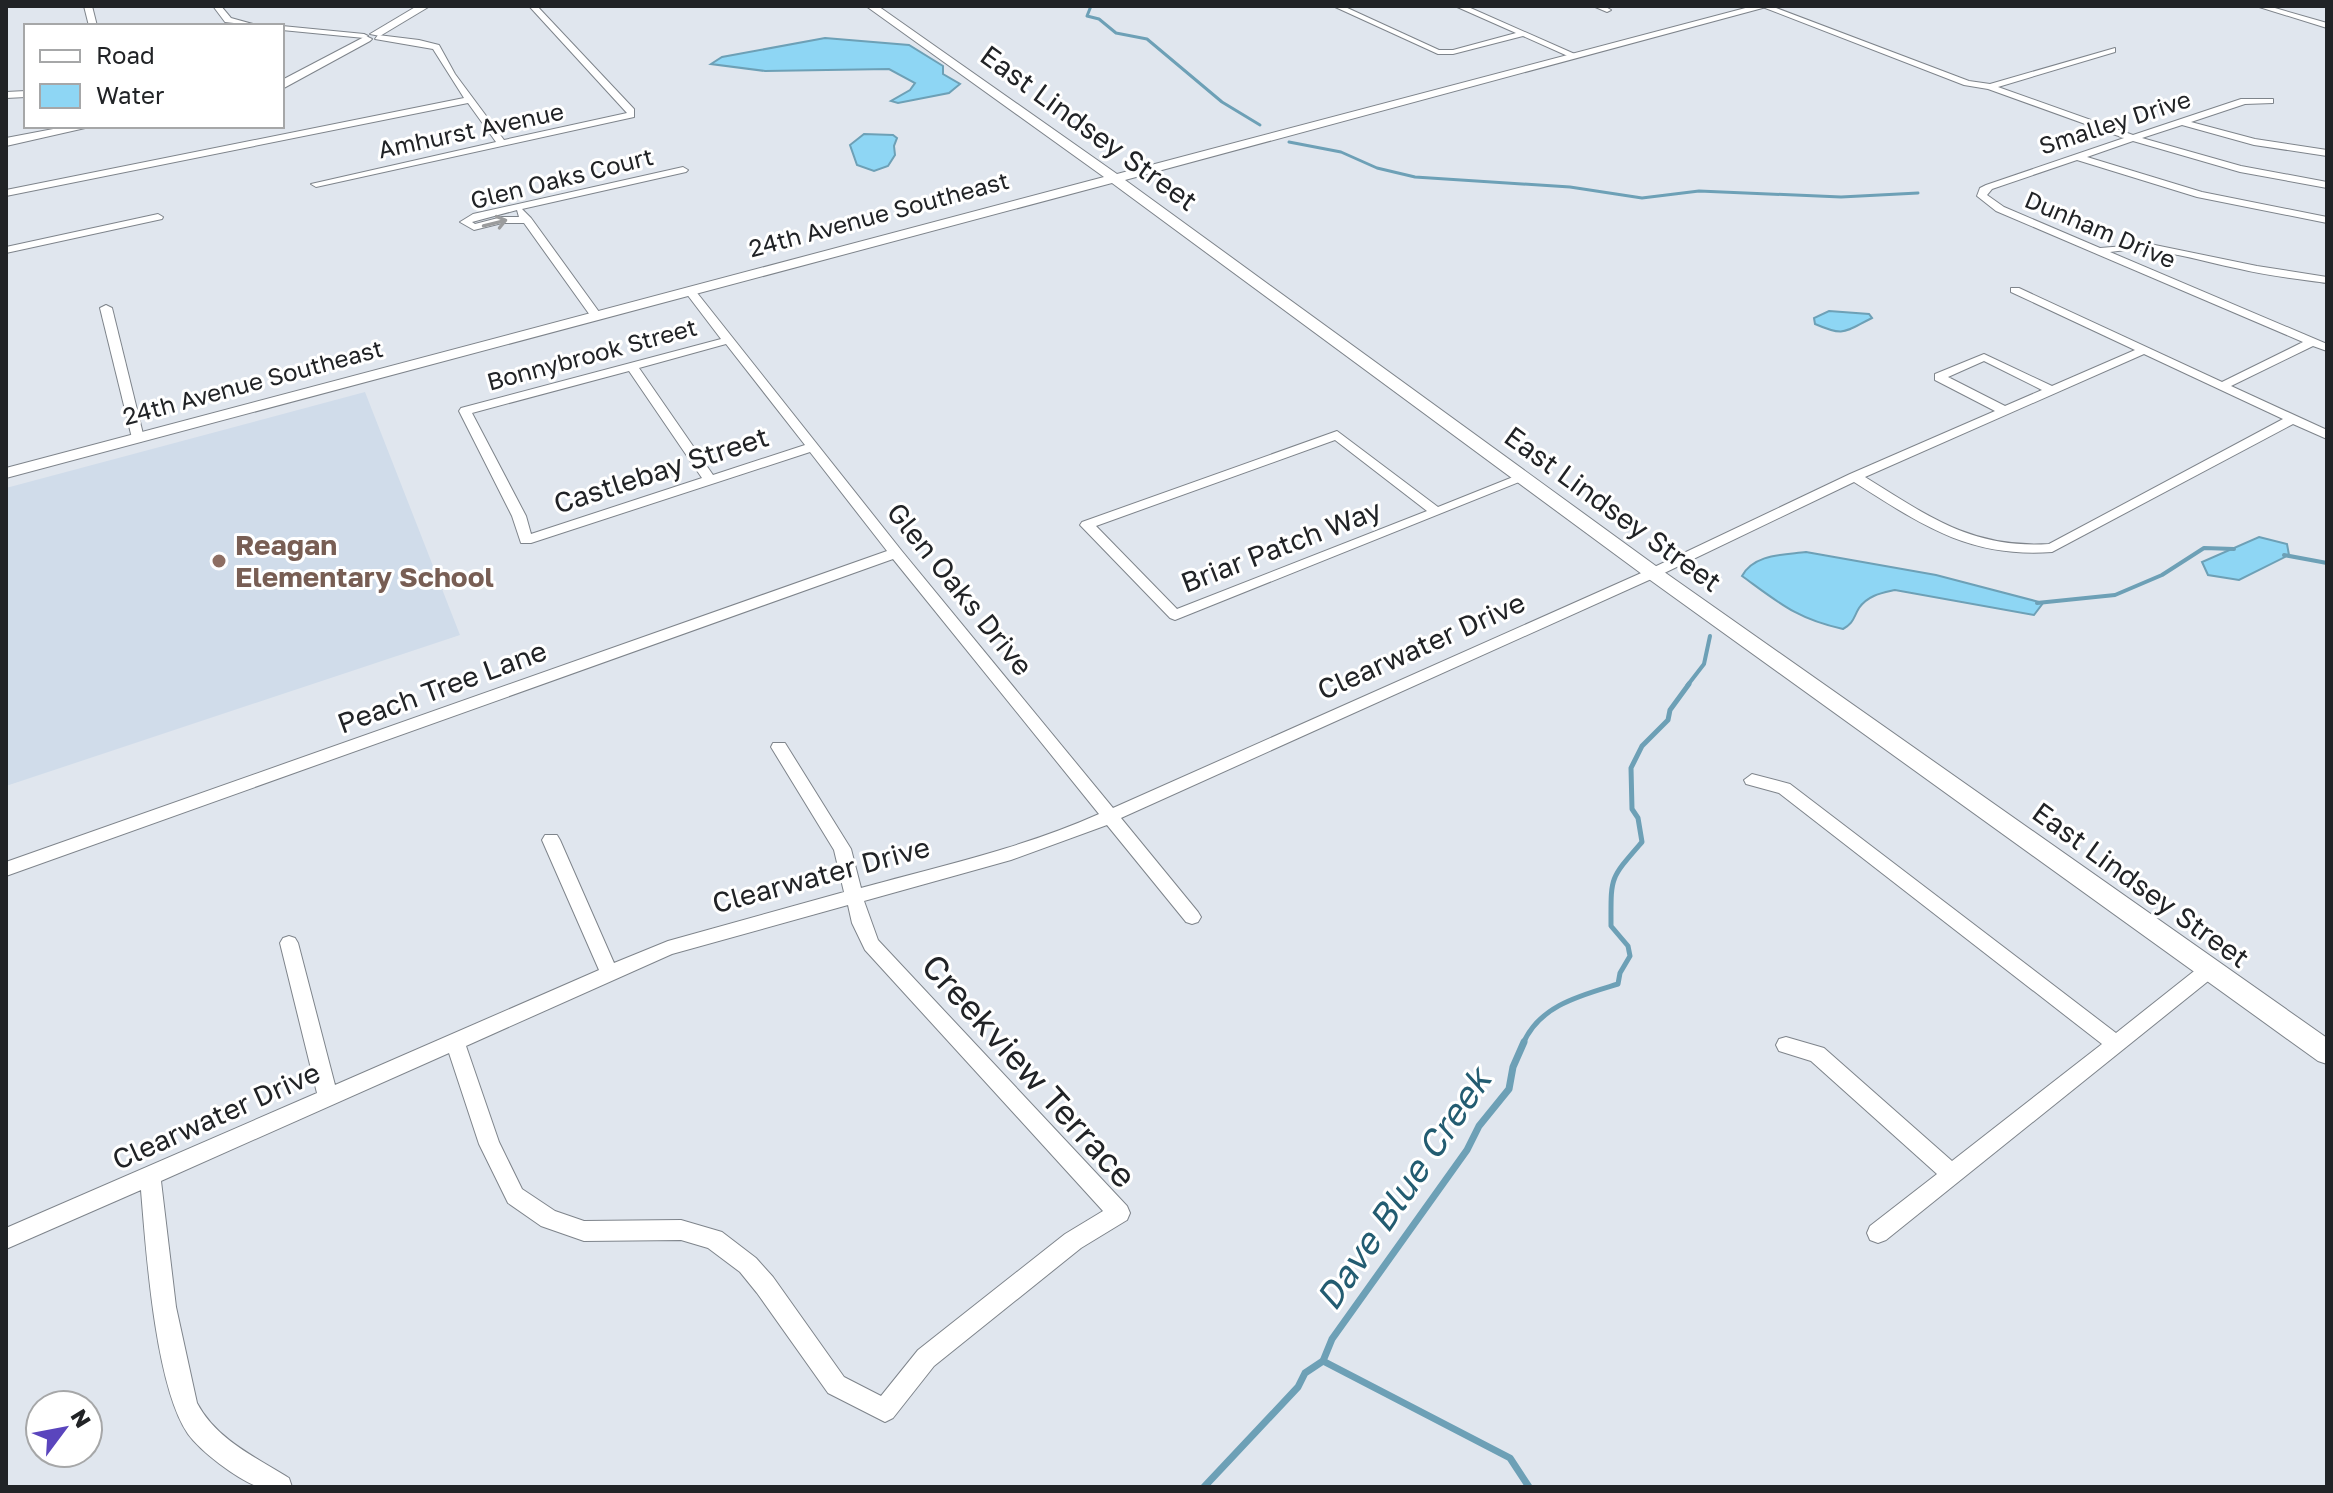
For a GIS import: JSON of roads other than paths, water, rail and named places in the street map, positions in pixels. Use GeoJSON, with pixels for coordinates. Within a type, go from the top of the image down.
{"type":"FeatureCollection","features":[{"type":"Feature","properties":{"kind":"street"},"geometry":{"type":"LineString","coordinates":[[217,6],[228,20],[247,24]]}},
{"type":"Feature","properties":{"kind":"street"},"geometry":{"type":"LineString","coordinates":[[284,84],[425,6]]}},
{"type":"Feature","properties":{"kind":"street","name":"Amhurst Avenue"},"geometry":{"type":"LineString","coordinates":[[316,184],[624,119],[632,113],[533,6]]}},
{"type":"Feature","properties":{"kind":"street","name":"East Lindsey Street"},"geometry":{"type":"LineString","coordinates":[[871,6],[1112,177],[1653,573],[2327,1053]]}},
{"type":"Feature","properties":{"kind":"street"},"geometry":{"type":"LineString","coordinates":[[1337,6],[1428,50],[1442,53],[1523,34]]}},
{"type":"Feature","properties":{"kind":"street"},"geometry":{"type":"LineString","coordinates":[[1459,6],[1573,55]]}},
{"type":"Feature","properties":{"kind":"street"},"geometry":{"type":"LineString","coordinates":[[1597,6],[1607,10]]}},
{"type":"Feature","properties":{"kind":"street"},"geometry":{"type":"LineString","coordinates":[[1764,6],[1967,83],[1990,87],[2112,50]]}},
{"type":"Feature","properties":{"kind":"street","name":"24th Avenue Southeast"},"geometry":{"type":"LineString","coordinates":[[6,473],[1764,6]]}},
{"type":"Feature","properties":{"kind":"street"},"geometry":{"type":"LineString","coordinates":[[1780,6],[2130,139],[2230,169],[2327,185]]}},
{"type":"Feature","properties":{"kind":"street"},"geometry":{"type":"LineString","coordinates":[[2260,6],[2327,26]]}},
{"type":"Feature","properties":{"kind":"street"},"geometry":{"type":"LineString","coordinates":[[284,28],[419,42],[436,47],[502,144]]}},
{"type":"Feature","properties":{"kind":"street"},"geometry":{"type":"LineString","coordinates":[[284,77],[296,79]]}},
{"type":"Feature","properties":{"kind":"street"},"geometry":{"type":"LineString","coordinates":[[6,193],[470,100]]}},
{"type":"Feature","properties":{"kind":"street","name":"Smalley Drive"},"geometry":{"type":"LineString","coordinates":[[1984,199],[1983,190],[1989,187],[2244,101],[2270,101]]}},
{"type":"Feature","properties":{"kind":"street"},"geometry":{"type":"LineString","coordinates":[[2181,122],[2254,142],[2327,153]]}},
{"type":"Feature","properties":{"kind":"street"},"geometry":{"type":"LineString","coordinates":[[6,142],[78,128]]}},
{"type":"Feature","properties":{"kind":"street"},"geometry":{"type":"LineString","coordinates":[[2077,157],[2169,187],[2327,220]]}},
{"type":"Feature","properties":{"kind":"street","name":"Glen Oaks Court"},"geometry":{"type":"LineString","coordinates":[[527,220],[502,220],[474,227],[465,222],[473,217],[683,170]]}},
{"type":"Feature","properties":{"kind":"street","name":"Dunham Drive"},"geometry":{"type":"LineString","coordinates":[[1984,199],[2327,348]]}},
{"type":"Feature","properties":{"kind":"street"},"geometry":{"type":"LineString","coordinates":[[518,208],[596,316]]}},
{"type":"Feature","properties":{"kind":"street"},"geometry":{"type":"LineString","coordinates":[[6,250],[158,217]]}},
{"type":"Feature","properties":{"kind":"street"},"geometry":{"type":"LineString","coordinates":[[2099,251],[2126,245],[2153,246],[2237,266],[2327,280]]}},
{"type":"Feature","properties":{"kind":"street"},"geometry":{"type":"LineString","coordinates":[[2015,290],[2327,435]]}},
{"type":"Feature","properties":{"kind":"street","name":"Glen Oaks Drive"},"geometry":{"type":"LineString","coordinates":[[690,291],[896,553],[1192,917]]}},
{"type":"Feature","properties":{"kind":"street"},"geometry":{"type":"LineString","coordinates":[[106,308],[138,438]]}},
{"type":"Feature","properties":{"kind":"street","name":"Bonnybrook Street"},"geometry":{"type":"LineString","coordinates":[[526,540],[519,516],[465,411],[729,340]]}},
{"type":"Feature","properties":{"kind":"street"},"geometry":{"type":"LineString","coordinates":[[2222,386],[2310,343]]}},
{"type":"Feature","properties":{"kind":"street","name":"Clearwater Drive"},"geometry":{"type":"LineString","coordinates":[[6,1239],[609,973],[689,941],[1045,843],[1110,816],[1653,573],[1855,477],[2144,350]]}},
{"type":"Feature","properties":{"kind":"street"},"geometry":{"type":"LineString","coordinates":[[2007,412],[1939,377],[1984,357],[2053,391]]}},
{"type":"Feature","properties":{"kind":"street"},"geometry":{"type":"LineString","coordinates":[[632,367],[709,479]]}},
{"type":"Feature","properties":{"kind":"street"},"geometry":{"type":"LineString","coordinates":[[1855,477],[1946,532],[1972,543],[2032,551],[2052,548],[2293,419]]}},
{"type":"Feature","properties":{"kind":"street","name":"Briar Patch Way"},"geometry":{"type":"LineString","coordinates":[[1437,512],[1337,435],[1087,525],[1175,615],[1437,512],[1523,478]]}},
{"type":"Feature","properties":{"kind":"street","name":"Castlebay Street"},"geometry":{"type":"LineString","coordinates":[[526,540],[812,447]]}},
{"type":"Feature","properties":{"kind":"street","name":"Peach Tree Lane"},"geometry":{"type":"LineString","coordinates":[[6,869],[896,553]]}},
{"type":"Feature","properties":{"kind":"street","name":"Creekview Terrace"},"geometry":{"type":"LineString","coordinates":[[455,1041],[489,1144],[515,1196],[549,1219],[584,1231],[681,1230],[714,1239],[748,1265],[765,1285],[836,1385],[885,1410],[926,1358],[1073,1241],[1119,1213],[871,945],[861,923],[849,867],[836,836],[779,747]]}},
{"type":"Feature","properties":{"kind":"street"},"geometry":{"type":"LineString","coordinates":[[1752,780],[1784,788],[2116,1044]]}},
{"type":"Feature","properties":{"kind":"street"},"geometry":{"type":"LineString","coordinates":[[551,840],[609,973]]}},
{"type":"Feature","properties":{"kind":"street"},"geometry":{"type":"LineString","coordinates":[[289,943],[328,1097]]}},
{"type":"Feature","properties":{"kind":"street"},"geometry":{"type":"LineString","coordinates":[[1878,1233],[2210,969]]}},
{"type":"Feature","properties":{"kind":"street"},"geometry":{"type":"LineString","coordinates":[[1786,1045],[1817,1054],[1952,1174]]}},
{"type":"Feature","properties":{"kind":"street"},"geometry":{"type":"LineString","coordinates":[[150,1177],[173,1349],[184,1403],[194,1423],[211,1441],[280,1487]]}},
{"type":"Feature","properties":{"kind":"water"},"geometry":{"type":"Polygon","coordinates":[[[825,38],[909,45],[943,66],[943,74],[960,84],[949,93],[898,103],[891,101],[910,90],[915,83],[889,69],[765,71],[711,64],[722,57],[825,38]]]}},
{"type":"Feature","properties":{"kind":"water"},"geometry":{"type":"Polygon","coordinates":[[[864,134],[893,135],[897,138],[895,155],[888,166],[874,171],[857,165],[850,145],[864,134]]]}},
{"type":"Feature","properties":{"kind":"water"},"geometry":{"type":"Polygon","coordinates":[[[1829,311],[1869,314],[1872,318],[1839,332],[1815,324],[1814,318],[1829,311]]]}},
{"type":"Feature","properties":{"kind":"water"},"geometry":{"type":"Polygon","coordinates":[[[2259,537],[2287,544],[2289,555],[2239,580],[2208,575],[2202,562],[2259,537]]]}},
{"type":"Feature","properties":{"kind":"water"},"geometry":{"type":"Polygon","coordinates":[[[1806,552],[1936,575],[2043,603],[2034,615],[1895,590],[1867,600],[1843,629],[1801,615],[1742,576],[1761,560],[1806,552]]]}},
{"type":"Feature","properties":{"kind":"waterway"},"geometry":{"type":"LineString","coordinates":[[1091,6],[1087,16],[1099,19],[1116,33],[1147,39],[1222,102],[1260,125]]}},
{"type":"Feature","properties":{"kind":"waterway"},"geometry":{"type":"LineString","coordinates":[[1289,142],[1341,152],[1377,168],[1415,177],[1570,187],[1642,198],[1699,191],[1841,197],[1918,193]]}},
{"type":"Feature","properties":{"kind":"waterway","name":"Dave Blue Creek"},"geometry":{"type":"LineString","coordinates":[[2037,603],[2115,595],[2162,575],[2204,548],[2234,549]]}},
{"type":"Feature","properties":{"kind":"waterway","name":"Dave Blue Creek"},"geometry":{"type":"LineString","coordinates":[[2284,555],[2327,563]]}},
{"type":"Feature","properties":{"kind":"waterway","name":"Dave Blue Creek"},"geometry":{"type":"LineString","coordinates":[[1687,686],[1704,664],[1710,636]]}},
{"type":"Feature","properties":{"kind":"waterway","name":"Dave Blue Creek"},"geometry":{"type":"LineString","coordinates":[[1524,1043],[1530,1031],[1551,1011],[1576,998],[1618,984],[1620,973],[1630,956],[1628,946],[1611,926],[1612,887],[1623,864],[1642,842],[1638,818],[1632,809],[1631,768],[1642,746],[1668,720],[1670,710],[1689,684]]}},
{"type":"Feature","properties":{"kind":"waterway","name":"Dave Blue Creek"},"geometry":{"type":"LineString","coordinates":[[1323,1361],[1332,1339],[1467,1150],[1479,1126],[1509,1089],[1513,1067],[1524,1043]]}},
{"type":"Feature","properties":{"kind":"waterway","name":"Dave Blue Creek"},"geometry":{"type":"LineString","coordinates":[[1204,1487],[1298,1387],[1305,1373],[1323,1361]]}},
{"type":"Feature","properties":{"kind":"waterway"},"geometry":{"type":"LineString","coordinates":[[1323,1361],[1510,1458],[1529,1487]]}},
{"type":"Feature","properties":{"kind":"place","name":"Reagan Elementary School"},"geometry":{"type":"Point","coordinates":[219,561]}}]}
